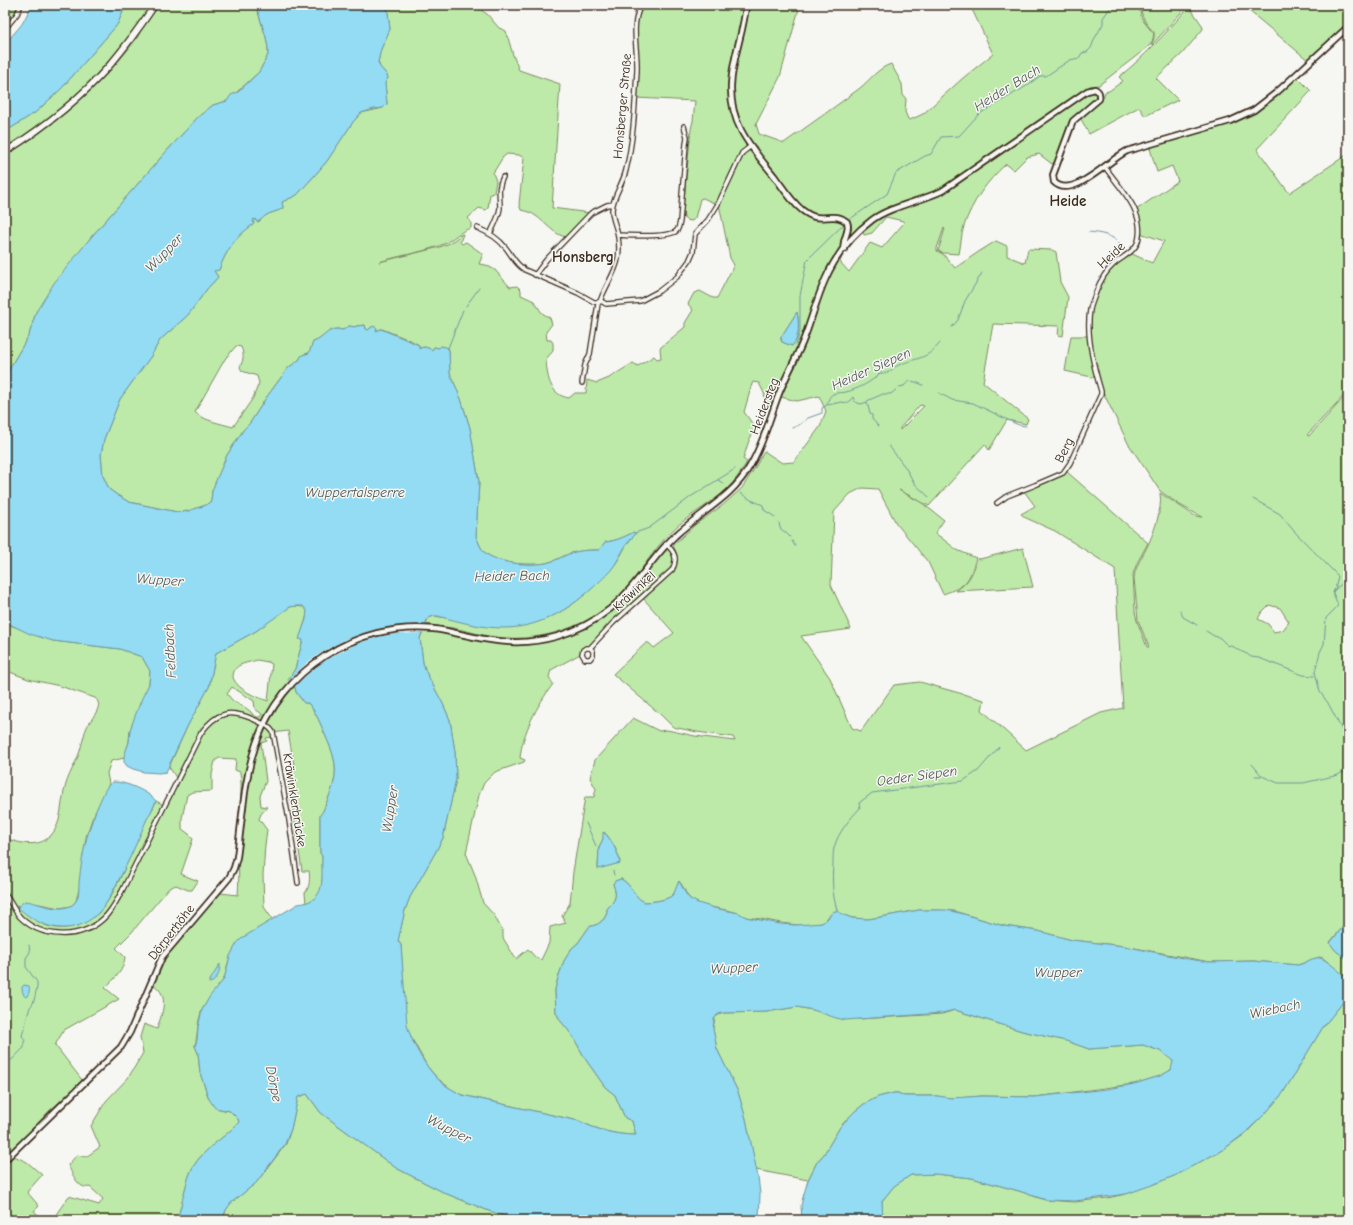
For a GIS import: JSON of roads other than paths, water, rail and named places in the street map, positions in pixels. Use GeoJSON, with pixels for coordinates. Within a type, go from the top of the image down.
{"type":"FeatureCollection","features":[{"type":"Feature","properties":{"kind":"main road"},"geometry":{"type":"LineString","coordinates":[[5,152],[49,122],[87,89],[109,66],[155,5]]}},
{"type":"Feature","properties":{"kind":"main road"},"geometry":{"type":"LineString","coordinates":[[746,5],[744,24],[733,70],[731,92],[732,107],[737,123],[751,146],[791,199],[801,209],[809,215],[815,217],[837,216],[847,221],[848,229],[843,244],[844,249]]}},
{"type":"Feature","properties":{"kind":"main road"},"geometry":{"type":"LineString","coordinates":[[1105,167],[1120,154],[1131,149],[1244,116],[1259,107],[1281,89],[1348,27]]}},
{"type":"Feature","properties":{"kind":"main road","name":"Heidersteg"},"geometry":{"type":"LineString","coordinates":[[440,630],[486,640],[509,642],[541,640],[570,632],[598,618],[621,599],[666,544],[681,530],[731,491],[749,469],[760,446],[782,386],[804,341],[825,279],[834,262],[844,249],[860,231],[877,217],[884,213],[918,202],[942,192],[1092,89],[1097,90],[1100,95],[1098,100],[1076,118],[1069,130],[1053,179],[1055,184],[1062,187],[1088,179],[1105,167]]}},
{"type":"Feature","properties":{"kind":"main road","name":"Dörperhöhe"},"geometry":{"type":"LineString","coordinates":[[5,1160],[121,1047],[130,1032],[162,957],[230,876],[235,865],[252,756],[264,724],[278,701],[291,684],[325,655],[356,640],[375,634],[398,630],[440,630]]}},
{"type":"Feature","properties":{"kind":"street"},"geometry":{"type":"LineString","coordinates":[[5,29],[17,14],[21,5]]}},
{"type":"Feature","properties":{"kind":"street","name":"Honsberger Straße"},"geometry":{"type":"LineString","coordinates":[[582,383],[585,365],[590,354],[598,304],[601,301],[602,295],[615,271],[617,264],[618,235],[613,220],[613,204],[626,170],[632,132],[637,65],[634,29],[635,18],[641,5]]}},
{"type":"Feature","properties":{"kind":"street"},"geometry":{"type":"LineString","coordinates":[[618,235],[674,233],[678,229],[680,221],[687,137],[684,126]]}},
{"type":"Feature","properties":{"kind":"street"},"geometry":{"type":"LineString","coordinates":[[477,228],[490,234],[505,246],[518,266],[535,275],[578,292],[594,302],[598,303],[601,301],[606,304],[640,301],[659,291],[678,277],[693,252],[695,234],[708,220],[718,204],[742,153],[751,146]]}},
{"type":"Feature","properties":{"kind":"street","name":"Heide"},"geometry":{"type":"LineString","coordinates":[[1101,391],[1093,360],[1089,325],[1090,308],[1106,272],[1132,251],[1137,244],[1140,235],[1135,210],[1105,167]]}},
{"type":"Feature","properties":{"kind":"street"},"geometry":{"type":"LineString","coordinates":[[490,234],[500,208],[498,192],[503,177]]}},
{"type":"Feature","properties":{"kind":"street"},"geometry":{"type":"LineString","coordinates":[[535,275],[546,260],[591,213],[607,205],[613,204]]}},
{"type":"Feature","properties":{"kind":"street","name":"Berg"},"geometry":{"type":"LineString","coordinates":[[997,503],[1007,496],[1065,471],[1099,399],[1101,391]]}},
{"type":"Feature","properties":{"kind":"street","name":"Kräwinkel"},"geometry":{"type":"LineString","coordinates":[[590,648],[613,623],[672,570],[675,555],[666,544]]}},
{"type":"Feature","properties":{"kind":"street"},"geometry":{"type":"LineString","coordinates":[[5,894],[21,918],[42,931],[54,934],[71,934],[95,925],[106,916],[122,891],[193,746],[204,728],[215,718],[229,713],[240,714],[264,724]]}},
{"type":"Feature","properties":{"kind":"street","name":"Kräwinklerbrücke"},"geometry":{"type":"LineString","coordinates":[[264,724],[271,728],[274,734],[290,826],[298,884]]}},
{"type":"Feature","properties":{"kind":"water"},"geometry":{"type":"Polygon","coordinates":[[[32,5],[126,5],[117,25],[62,88],[36,112],[5,132],[5,44],[22,24],[32,5]]]}},
{"type":"Feature","properties":{"kind":"water","name":"Wuppertalsperre"},"geometry":{"type":"Polygon","coordinates":[[[255,5],[387,5],[390,29],[381,49],[378,62],[388,78],[385,83],[387,104],[383,108],[361,113],[353,122],[327,161],[315,175],[297,195],[282,202],[283,208],[267,215],[258,222],[255,219],[253,220],[254,224],[242,233],[232,244],[219,270],[214,271],[218,277],[188,315],[160,340],[151,356],[120,399],[104,439],[101,455],[103,476],[109,489],[129,502],[177,512],[188,511],[206,505],[211,501],[212,491],[227,455],[288,368],[299,360],[302,355],[309,353],[313,342],[333,329],[343,330],[349,326],[355,327],[365,325],[366,329],[368,330],[373,326],[377,328],[376,331],[381,329],[419,345],[419,349],[425,347],[432,350],[434,347],[439,348],[441,346],[446,347],[449,350],[450,373],[461,399],[470,428],[479,482],[476,536],[484,552],[505,562],[539,564],[550,562],[575,552],[584,550],[599,550],[605,542],[616,540],[634,532],[635,533],[611,570],[589,592],[576,602],[549,618],[520,627],[496,628],[432,616],[427,620],[420,638],[423,663],[426,672],[450,720],[455,752],[456,779],[443,838],[410,897],[405,910],[398,941],[401,945],[407,1025],[418,1052],[436,1077],[445,1085],[462,1095],[579,1121],[607,1131],[636,1135],[632,1121],[625,1118],[615,1095],[605,1087],[586,1060],[572,1035],[560,1020],[556,1012],[555,990],[564,961],[572,948],[578,943],[589,927],[598,924],[604,919],[607,909],[615,898],[613,884],[615,881],[621,879],[644,902],[656,901],[669,897],[674,893],[679,881],[690,899],[698,903],[739,913],[746,917],[780,924],[796,925],[822,923],[834,911],[852,918],[868,919],[919,910],[946,910],[1004,926],[1038,931],[1072,940],[1124,946],[1210,962],[1253,961],[1298,965],[1313,959],[1323,959],[1348,979],[1348,996],[1323,1027],[1283,1093],[1264,1115],[1245,1133],[1224,1149],[1174,1176],[1126,1194],[1075,1201],[1046,1200],[972,1178],[935,1174],[911,1175],[894,1186],[882,1201],[883,1220],[802,1220],[801,1206],[803,1197],[808,1180],[817,1162],[824,1154],[840,1127],[854,1112],[864,1104],[878,1097],[898,1093],[904,1096],[938,1096],[951,1098],[982,1096],[1034,1097],[1107,1089],[1134,1084],[1160,1076],[1171,1070],[1173,1061],[1160,1051],[1143,1045],[1089,1049],[1066,1041],[1022,1031],[955,1010],[942,1013],[845,1020],[813,1010],[797,1007],[766,1012],[723,1013],[718,1014],[714,1019],[713,1029],[717,1049],[738,1092],[746,1119],[758,1177],[760,1194],[759,1220],[517,1220],[489,1211],[447,1194],[396,1168],[321,1113],[307,1094],[298,1097],[291,1129],[285,1144],[256,1183],[231,1203],[222,1220],[177,1220],[186,1185],[193,1167],[203,1154],[239,1122],[230,1111],[215,1108],[209,1099],[200,1073],[198,1053],[195,1046],[202,1010],[210,996],[224,979],[230,956],[237,943],[242,938],[298,904],[308,902],[314,898],[319,893],[321,887],[322,856],[320,853],[320,815],[332,789],[335,764],[331,748],[315,712],[308,703],[304,703],[296,692],[295,687],[288,680],[295,669],[303,640],[299,639],[306,619],[307,611],[303,606],[290,607],[256,631],[216,653],[209,687],[188,725],[166,772],[144,772],[127,766],[124,762],[124,756],[129,742],[130,730],[149,684],[150,671],[142,657],[120,649],[53,641],[30,634],[5,622],[5,376],[29,335],[36,312],[54,283],[92,236],[198,117],[213,105],[227,101],[231,95],[238,92],[259,72],[268,55],[268,48],[266,37],[255,5]]]}},
{"type":"Feature","properties":{"kind":"water"},"geometry":{"type":"Polygon","coordinates":[[[797,312],[798,334],[795,343],[792,346],[782,342],[781,337],[797,312]]]}},
{"type":"Feature","properties":{"kind":"water"},"geometry":{"type":"Polygon","coordinates":[[[113,782],[124,783],[136,788],[148,794],[156,801],[126,866],[103,908],[91,919],[80,925],[69,928],[58,928],[46,925],[25,914],[16,905],[19,906],[26,901],[49,907],[61,908],[72,905],[76,901],[79,892],[82,861],[89,830],[104,792],[113,782]]]}},
{"type":"Feature","properties":{"kind":"water"},"geometry":{"type":"Polygon","coordinates":[[[603,832],[614,846],[620,863],[598,869],[599,847],[603,839],[603,832]]]}},
{"type":"Feature","properties":{"kind":"water"},"geometry":{"type":"Polygon","coordinates":[[[1348,918],[1348,960],[1335,950],[1330,943],[1348,918]]]}},
{"type":"Feature","properties":{"kind":"water"},"geometry":{"type":"Polygon","coordinates":[[[220,964],[218,976],[214,981],[209,983],[209,982],[220,964]]]}},
{"type":"Feature","properties":{"kind":"water"},"geometry":{"type":"Polygon","coordinates":[[[24,985],[29,986],[29,993],[26,997],[22,990],[24,985]]]}},
{"type":"Feature","properties":{"kind":"waterway","name":"Heider Bach"},"geometry":{"type":"LineString","coordinates":[[847,221],[887,194],[896,173],[931,154],[941,137],[959,136],[979,114],[1025,87],[1040,76],[1046,76],[1070,60],[1079,58],[1082,53],[1087,52],[1091,48],[1103,24],[1103,18],[1112,5]]}},
{"type":"Feature","properties":{"kind":"waterway","name":"Heider Bach"},"geometry":{"type":"LineString","coordinates":[[796,345],[800,331],[800,296],[807,260],[845,223]]}},
{"type":"Feature","properties":{"kind":"waterway","name":"Heider Siepen"},"geometry":{"type":"LineString","coordinates":[[1089,232],[1111,237],[1120,245],[1118,249]]}},
{"type":"Feature","properties":{"kind":"waterway","name":"Heider Siepen"},"geometry":{"type":"LineString","coordinates":[[952,327],[958,320],[965,301],[982,273]]}},
{"type":"Feature","properties":{"kind":"waterway"},"geometry":{"type":"LineString","coordinates":[[466,306],[479,288]]}},
{"type":"Feature","properties":{"kind":"waterway"},"geometry":{"type":"LineString","coordinates":[[448,348],[463,310]]}},
{"type":"Feature","properties":{"kind":"waterway","name":"Heider Siepen"},"geometry":{"type":"LineString","coordinates":[[792,428],[808,418],[822,413],[822,408],[827,405],[833,394],[846,392],[860,387],[880,373],[889,372],[896,366],[926,355],[940,343]]}},
{"type":"Feature","properties":{"kind":"waterway"},"geometry":{"type":"LineString","coordinates":[[867,401],[883,394],[891,394],[899,387],[904,386],[911,381],[923,385]]}},
{"type":"Feature","properties":{"kind":"waterway"},"geometry":{"type":"LineString","coordinates":[[939,393],[952,400],[973,403],[1014,423],[1026,426]]}},
{"type":"Feature","properties":{"kind":"waterway"},"geometry":{"type":"LineString","coordinates":[[828,405],[841,402],[848,403],[853,397],[855,402],[861,404],[867,402],[872,419],[878,426]]}},
{"type":"Feature","properties":{"kind":"waterway"},"geometry":{"type":"LineString","coordinates":[[889,446],[905,467],[915,484],[929,497]]}},
{"type":"Feature","properties":{"kind":"waterway","name":"Heider Bach"},"geometry":{"type":"LineString","coordinates":[[635,533],[649,528],[692,496],[735,469]]}},
{"type":"Feature","properties":{"kind":"waterway","name":"Heider Bach"},"geometry":{"type":"LineString","coordinates":[[718,480],[724,484]]}},
{"type":"Feature","properties":{"kind":"waterway"},"geometry":{"type":"LineString","coordinates":[[740,493],[763,505],[764,510],[775,517]]}},
{"type":"Feature","properties":{"kind":"waterway"},"geometry":{"type":"LineString","coordinates":[[1253,499],[1280,514],[1293,530],[1338,576],[1335,590]]}},
{"type":"Feature","properties":{"kind":"waterway"},"geometry":{"type":"LineString","coordinates":[[779,523],[780,528],[790,537]]}},
{"type":"Feature","properties":{"kind":"waterway"},"geometry":{"type":"LineString","coordinates":[[792,541],[795,546]]}},
{"type":"Feature","properties":{"kind":"waterway"},"geometry":{"type":"LineString","coordinates":[[1345,741],[1344,734],[1328,703],[1320,692],[1315,672],[1320,652],[1324,644],[1326,618],[1338,605],[1333,593],[1334,590],[1348,579]]}},
{"type":"Feature","properties":{"kind":"waterway"},"geometry":{"type":"LineString","coordinates":[[1180,610],[1183,617],[1197,625]]}},
{"type":"Feature","properties":{"kind":"waterway"},"geometry":{"type":"LineString","coordinates":[[1206,631],[1220,638],[1227,645],[1234,647],[1251,657],[1259,658],[1303,675],[1314,676]]}},
{"type":"Feature","properties":{"kind":"waterway","name":"Oeder Siepen"},"geometry":{"type":"LineString","coordinates":[[837,910],[834,898],[832,875],[834,848],[841,831],[860,808],[859,803],[872,793],[963,781],[978,771],[999,747]]}},
{"type":"Feature","properties":{"kind":"waterway"},"geometry":{"type":"LineString","coordinates":[[1252,764],[1262,776],[1278,783],[1303,783],[1348,772]]}},
{"type":"Feature","properties":{"kind":"waterway"},"geometry":{"type":"LineString","coordinates":[[1255,776],[1261,776]]}},
{"type":"Feature","properties":{"kind":"waterway"},"geometry":{"type":"LineString","coordinates":[[586,823],[596,846],[599,849]]}},
{"type":"Feature","properties":{"kind":"waterway"},"geometry":{"type":"LineString","coordinates":[[613,871],[614,875]]}},
{"type":"Feature","properties":{"kind":"waterway"},"geometry":{"type":"LineString","coordinates":[[5,1063],[13,1059],[24,1048],[25,1040],[22,1036],[37,988],[37,982],[26,967],[26,958],[30,952],[29,945]]}},
{"type":"Feature","properties":{"kind":"district","name":"Heide"},"geometry":{"type":"Point","coordinates":[1068,201]}},
{"type":"Feature","properties":{"kind":"district","name":"Honsberg"},"geometry":{"type":"Point","coordinates":[583,257]}},
{"type":"Feature","properties":{"kind":"water label","name":"Wupper"},"geometry":{"type":"Point","coordinates":[164,253]}},
{"type":"Feature","properties":{"kind":"water label","name":"Wupper"},"geometry":{"type":"Point","coordinates":[160,580]}},
{"type":"Feature","properties":{"kind":"water label","name":"Feldbach"},"geometry":{"type":"Point","coordinates":[170,651]}},
{"type":"Feature","properties":{"kind":"water label","name":"Wupper"},"geometry":{"type":"Point","coordinates":[390,809]}},
{"type":"Feature","properties":{"kind":"water label","name":"Wupper"},"geometry":{"type":"Point","coordinates":[734,968]}},
{"type":"Feature","properties":{"kind":"water label","name":"Wupper"},"geometry":{"type":"Point","coordinates":[1058,972]}},
{"type":"Feature","properties":{"kind":"water label","name":"Wiebach"},"geometry":{"type":"Point","coordinates":[1275,1009]}},
{"type":"Feature","properties":{"kind":"water label","name":"Dörpe"},"geometry":{"type":"Point","coordinates":[274,1084]}},
{"type":"Feature","properties":{"kind":"water label","name":"Wupper"},"geometry":{"type":"Point","coordinates":[449,1129]}}]}
